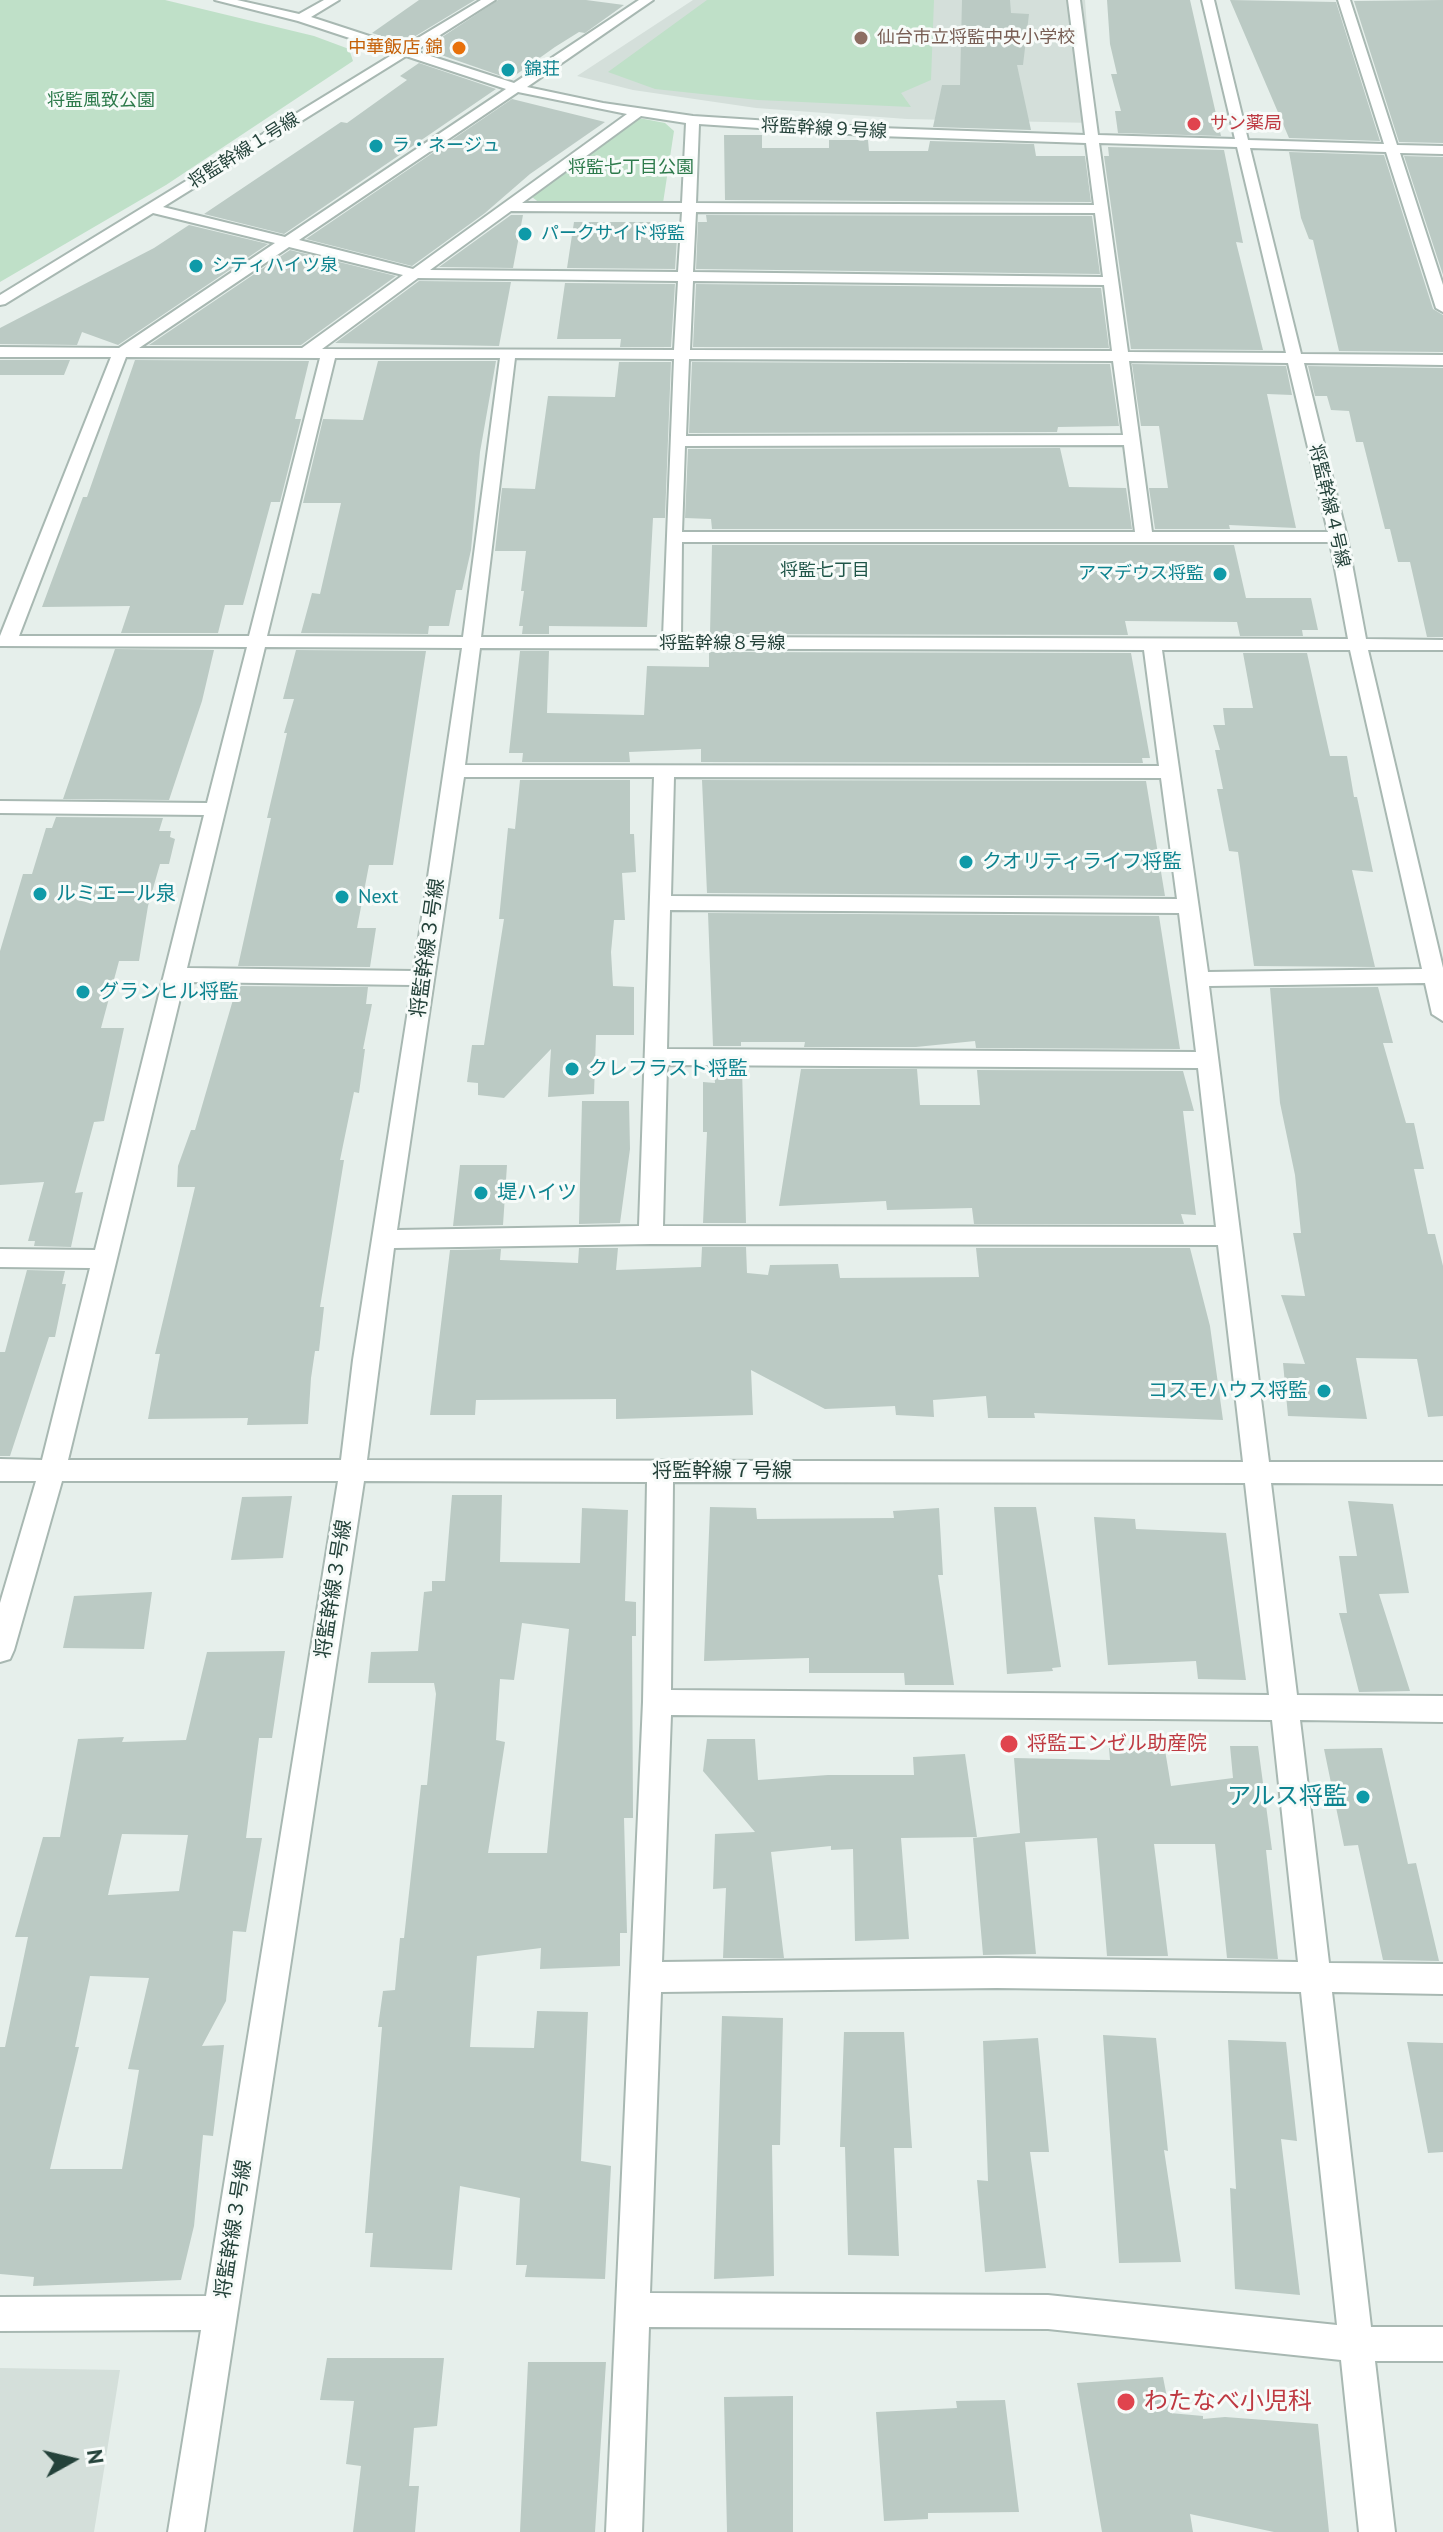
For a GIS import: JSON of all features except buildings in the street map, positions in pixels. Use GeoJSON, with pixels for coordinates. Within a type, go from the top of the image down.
{"type":"FeatureCollection","features":[{"type":"Feature","properties":{"kind":"street","name":"将監幹線９号線"},"geometry":{"type":"LineString","coordinates":[[221,0],[301,18],[400,53],[516,88],[693,120],[879,132],[1092,137],[1241,146],[1443,150]]}},
{"type":"Feature","properties":{"kind":"street"},"geometry":{"type":"LineString","coordinates":[[301,18],[333,0]]}},
{"type":"Feature","properties":{"kind":"street","name":"将監幹線１号線"},"geometry":{"type":"LineString","coordinates":[[0,301],[489,0]]}},
{"type":"Feature","properties":{"kind":"street"},"geometry":{"type":"LineString","coordinates":[[4,641],[120,354],[647,0]]}},
{"type":"Feature","properties":{"kind":"street"},"geometry":{"type":"LineString","coordinates":[[1074,0],[1118,356],[1144,536]]}},
{"type":"Feature","properties":{"kind":"street","name":"将監幹線４号線"},"geometry":{"type":"LineString","coordinates":[[1208,0],[1338,537],[1358,645],[1438,976],[1443,1014]]}},
{"type":"Feature","properties":{"kind":"street"},"geometry":{"type":"LineString","coordinates":[[1344,0],[1443,308]]}},
{"type":"Feature","properties":{"kind":"street"},"geometry":{"type":"LineString","coordinates":[[303,355],[639,112]]}},
{"type":"Feature","properties":{"kind":"street"},"geometry":{"type":"LineString","coordinates":[[672,644],[673,537],[693,120]]}},
{"type":"Feature","properties":{"kind":"street"},"geometry":{"type":"LineString","coordinates":[[505,207],[1100,209]]}},
{"type":"Feature","properties":{"kind":"street"},"geometry":{"type":"LineString","coordinates":[[152,208],[415,274],[1109,281]]}},
{"type":"Feature","properties":{"kind":"street"},"geometry":{"type":"LineString","coordinates":[[0,352],[1443,360]]}},
{"type":"Feature","properties":{"kind":"street"},"geometry":{"type":"LineString","coordinates":[[0,1650],[52,1471],[101,1259],[328,355]]}},
{"type":"Feature","properties":{"kind":"street","name":"将監幹線３号線"},"geometry":{"type":"LineString","coordinates":[[186,2532],[353,1470],[365,1360],[455,771],[508,356]]}},
{"type":"Feature","properties":{"kind":"street"},"geometry":{"type":"LineString","coordinates":[[678,441],[1132,440]]}},
{"type":"Feature","properties":{"kind":"street"},"geometry":{"type":"LineString","coordinates":[[673,537],[1338,537]]}},
{"type":"Feature","properties":{"kind":"street","name":"将監幹線８号線"},"geometry":{"type":"LineString","coordinates":[[4,641],[1443,645]]}},
{"type":"Feature","properties":{"kind":"street"},"geometry":{"type":"LineString","coordinates":[[1152,643],[1208,1060],[1285,1709],[1377,2532]]}},
{"type":"Feature","properties":{"kind":"street"},"geometry":{"type":"LineString","coordinates":[[455,771],[1170,772]]}},
{"type":"Feature","properties":{"kind":"street"},"geometry":{"type":"LineString","coordinates":[[651,1235],[664,771]]}},
{"type":"Feature","properties":{"kind":"street"},"geometry":{"type":"LineString","coordinates":[[0,807],[215,809]]}},
{"type":"Feature","properties":{"kind":"street"},"geometry":{"type":"LineString","coordinates":[[662,903],[1186,906]]}},
{"type":"Feature","properties":{"kind":"street"},"geometry":{"type":"LineString","coordinates":[[173,975],[424,978]]}},
{"type":"Feature","properties":{"kind":"street"},"geometry":{"type":"LineString","coordinates":[[1198,979],[1438,976]]}},
{"type":"Feature","properties":{"kind":"street"},"geometry":{"type":"LineString","coordinates":[[657,1057],[1208,1060]]}},
{"type":"Feature","properties":{"kind":"street"},"geometry":{"type":"LineString","coordinates":[[385,1239],[651,1235],[1228,1236]]}},
{"type":"Feature","properties":{"kind":"street"},"geometry":{"type":"LineString","coordinates":[[0,1258],[101,1259]]}},
{"type":"Feature","properties":{"kind":"street","name":"将監幹線７号線"},"geometry":{"type":"LineString","coordinates":[[0,1470],[1256,1470],[1443,1473]]}},
{"type":"Feature","properties":{"kind":"street"},"geometry":{"type":"LineString","coordinates":[[624,2532],[657,1702],[660,1471]]}},
{"type":"Feature","properties":{"kind":"street"},"geometry":{"type":"LineString","coordinates":[[657,1702],[1443,1709]]}},
{"type":"Feature","properties":{"kind":"street"},"geometry":{"type":"LineString","coordinates":[[646,1977],[997,1973],[1443,1979]]}},
{"type":"Feature","properties":{"kind":"street"},"geometry":{"type":"LineString","coordinates":[[631,2310],[1048,2312],[1354,2344],[1443,2344]]}},
{"type":"Feature","properties":{"kind":"street"},"geometry":{"type":"LineString","coordinates":[[0,2314],[221,2313]]}},
{"type":"Feature","properties":{"kind":"shaded area","name":"仙台市立将監中央小学校"},"geometry":{"type":"Polygon","coordinates":[[[693,0],[1085,0],[1094,123],[907,119],[756,108],[633,90],[577,76],[693,0]]]}},
{"type":"Feature","properties":{"kind":"shaded area"},"geometry":{"type":"Polygon","coordinates":[[[0,2368],[120,2370],[94,2532],[0,2532],[0,2368]]]}},
{"type":"Feature","properties":{"kind":"green space","name":"将監風致公園"},"geometry":{"type":"Polygon","coordinates":[[[0,0],[165,0],[314,36],[349,49],[353,61],[166,185],[0,282],[0,0]]]}},
{"type":"Feature","properties":{"kind":"green space"},"geometry":{"type":"Polygon","coordinates":[[[707,0],[934,0],[931,80],[901,93],[911,107],[758,100],[655,89],[608,72],[707,0]]]}},
{"type":"Feature","properties":{"kind":"green space","name":"将監七丁目公園"},"geometry":{"type":"Polygon","coordinates":[[[639,118],[665,123],[674,131],[663,203],[541,204],[532,197],[639,118]]]}},
{"type":"Feature","properties":{"kind":"place","name":"仙台市立将監中央小学校"},"geometry":{"type":"Point","coordinates":[861,38]}},
{"type":"Feature","properties":{"kind":"place","name":"中華飯店 錦"},"geometry":{"type":"Point","coordinates":[459,48]}},
{"type":"Feature","properties":{"kind":"place","name":"錦荘"},"geometry":{"type":"Point","coordinates":[508,70]}},
{"type":"Feature","properties":{"kind":"place","name":"サン薬局"},"geometry":{"type":"Point","coordinates":[1194,124]}},
{"type":"Feature","properties":{"kind":"place","name":"ラ・ネージュ"},"geometry":{"type":"Point","coordinates":[376,146]}},
{"type":"Feature","properties":{"kind":"place","name":"パークサイド将監"},"geometry":{"type":"Point","coordinates":[525,234]}},
{"type":"Feature","properties":{"kind":"place","name":"シティハイツ泉"},"geometry":{"type":"Point","coordinates":[196,266]}},
{"type":"Feature","properties":{"kind":"place","name":"アマデウス将監"},"geometry":{"type":"Point","coordinates":[1220,574]}},
{"type":"Feature","properties":{"kind":"place","name":"クオリティライフ将監"},"geometry":{"type":"Point","coordinates":[966,862]}},
{"type":"Feature","properties":{"kind":"place","name":"ルミエール泉"},"geometry":{"type":"Point","coordinates":[40,894]}},
{"type":"Feature","properties":{"kind":"place","name":"Next"},"geometry":{"type":"Point","coordinates":[342,897]}},
{"type":"Feature","properties":{"kind":"place","name":"グランヒル将監"},"geometry":{"type":"Point","coordinates":[83,992]}},
{"type":"Feature","properties":{"kind":"place","name":"クレフラスト将監"},"geometry":{"type":"Point","coordinates":[572,1069]}},
{"type":"Feature","properties":{"kind":"place","name":"堤ハイツ"},"geometry":{"type":"Point","coordinates":[481,1193]}},
{"type":"Feature","properties":{"kind":"place","name":"コスモハウス将監"},"geometry":{"type":"Point","coordinates":[1324,1391]}},
{"type":"Feature","properties":{"kind":"place","name":"将監エンゼル助産院"},"geometry":{"type":"Point","coordinates":[1009,1744]}},
{"type":"Feature","properties":{"kind":"place","name":"アルス将監"},"geometry":{"type":"Point","coordinates":[1363,1797]}},
{"type":"Feature","properties":{"kind":"place","name":"わたなべ小児科"},"geometry":{"type":"Point","coordinates":[1126,2402]}},
{"type":"Feature","properties":{"kind":"district","name":"将監七丁目"},"geometry":{"type":"Point","coordinates":[825,571]}}]}
